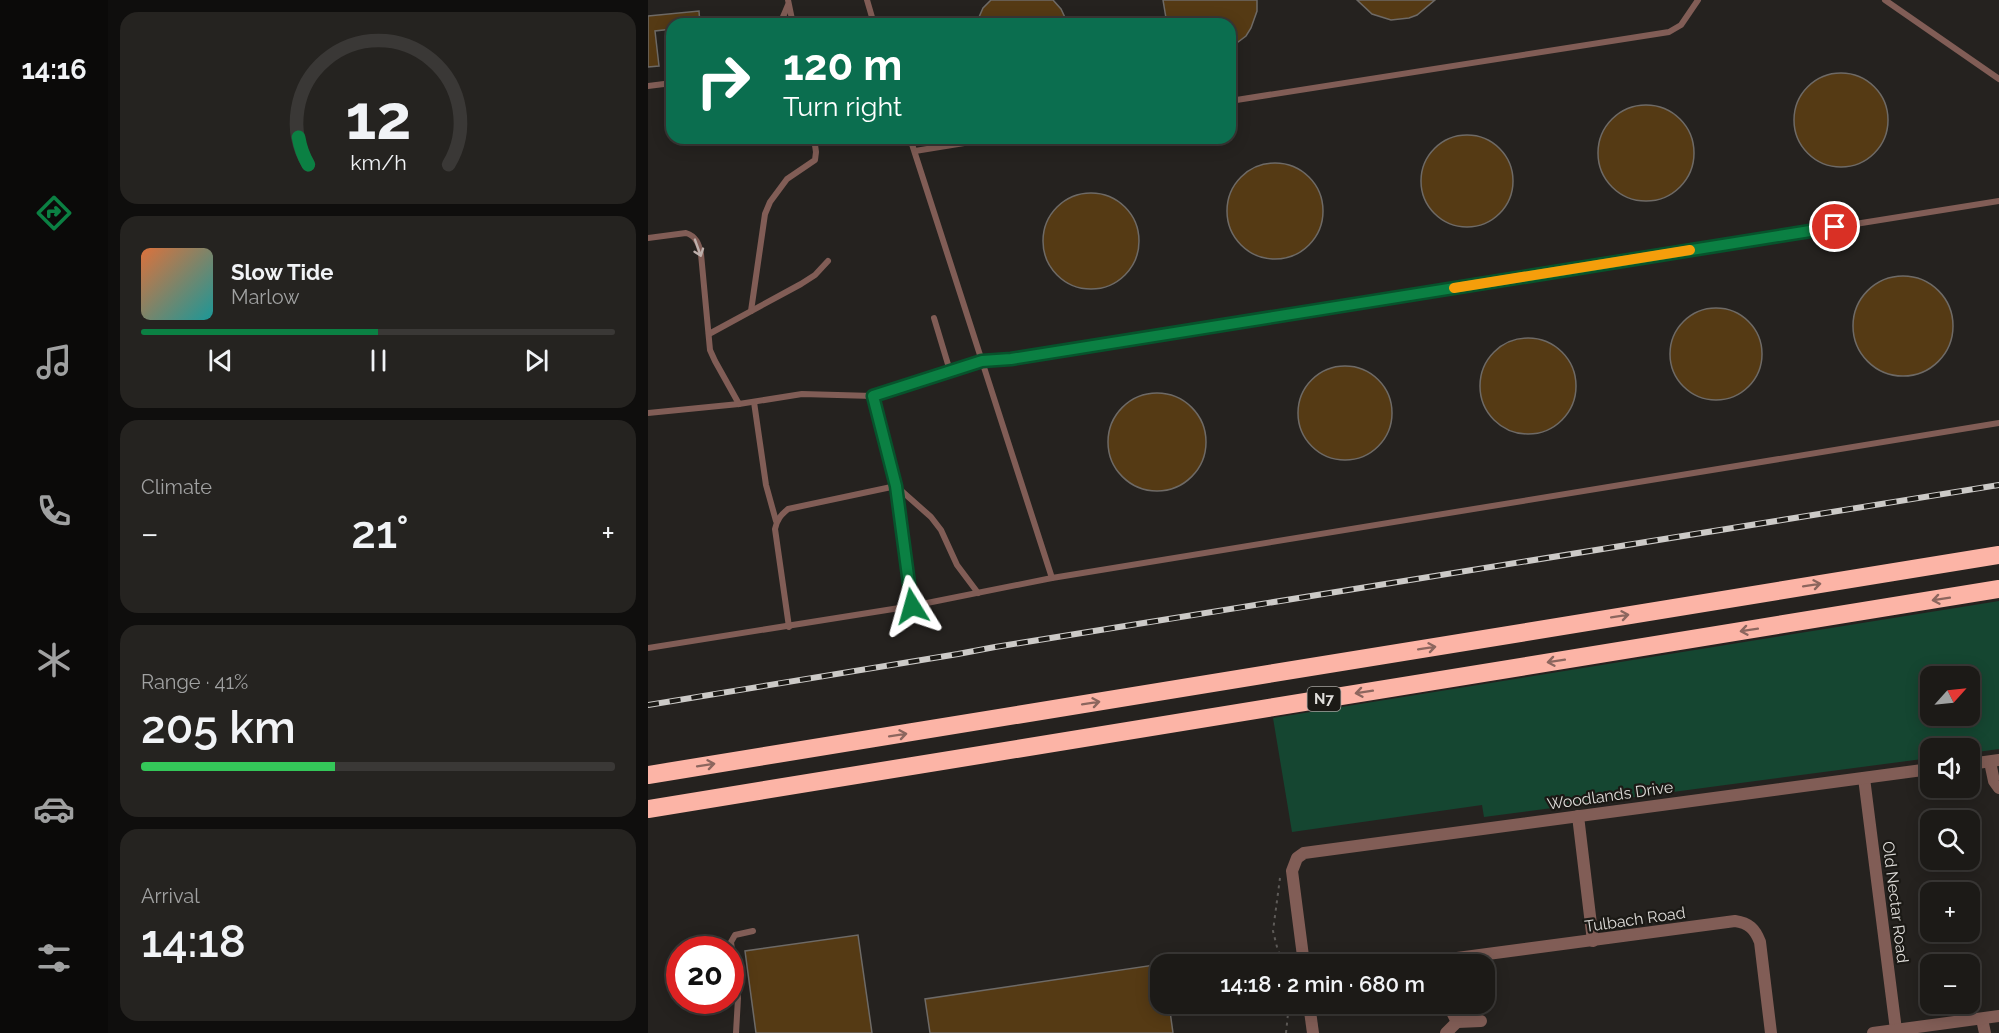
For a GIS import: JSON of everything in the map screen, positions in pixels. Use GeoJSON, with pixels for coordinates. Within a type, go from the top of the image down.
{"type":"FeatureCollection","features":[{"type":"Feature","properties":{"kind":"highway","name":"N7"},"geometry":{"type":"LineString","coordinates":[[648,775],[1999,555]]}},
{"type":"Feature","properties":{"kind":"highway","name":"N7"},"geometry":{"type":"LineString","coordinates":[[648,809],[1999,589]]}},
{"type":"Feature","properties":{"kind":"street"},"geometry":{"type":"LineString","coordinates":[[1980,763],[1995,761],[1994,781],[1999,788]]}},
{"type":"Feature","properties":{"kind":"street","name":"Woodlands Drive"},"geometry":{"type":"LineString","coordinates":[[1303,954],[1292,871],[1297,858],[1304,853],[1920,770]]}},
{"type":"Feature","properties":{"kind":"street","name":"Old Nectar Road"},"geometry":{"type":"LineString","coordinates":[[1864,778],[1896,1030]]}},
{"type":"Feature","properties":{"kind":"street"},"geometry":{"type":"LineString","coordinates":[[1578,816],[1593,941]]}},
{"type":"Feature","properties":{"kind":"street","name":"Tulbach Road"},"geometry":{"type":"LineString","coordinates":[[1495,955],[1736,921],[1748,924],[1756,932],[1760,942],[1771,1033]]}},
{"type":"Feature","properties":{"kind":"street"},"geometry":{"type":"LineString","coordinates":[[1311,1014],[1313,1033]]}},
{"type":"Feature","properties":{"kind":"street"},"geometry":{"type":"LineString","coordinates":[[1453,1014],[1457,1022]]}},
{"type":"Feature","properties":{"kind":"street"},"geometry":{"type":"LineString","coordinates":[[1873,1033],[1999,1016]]}},
{"type":"Feature","properties":{"kind":"street"},"geometry":{"type":"LineString","coordinates":[[1982,1019],[1984,1033]]}},
{"type":"Feature","properties":{"kind":"street"},"geometry":{"type":"LineString","coordinates":[[1446,1033],[1457,1022],[1481,1021]]}},
{"type":"Feature","properties":{"kind":"lane"},"geometry":{"type":"LineString","coordinates":[[867,0],[872,18]]}},
{"type":"Feature","properties":{"kind":"lane"},"geometry":{"type":"LineString","coordinates":[[1236,99],[1669,33],[1681,25],[1698,0]]}},
{"type":"Feature","properties":{"kind":"lane"},"geometry":{"type":"LineString","coordinates":[[1885,0],[1999,78]]}},
{"type":"Feature","properties":{"kind":"lane"},"geometry":{"type":"LineString","coordinates":[[782,18],[788,2]]}},
{"type":"Feature","properties":{"kind":"lane"},"geometry":{"type":"LineString","coordinates":[[788,2],[791,18]]}},
{"type":"Feature","properties":{"kind":"lane"},"geometry":{"type":"LineString","coordinates":[[648,86],[666,84]]}},
{"type":"Feature","properties":{"kind":"lane"},"geometry":{"type":"LineString","coordinates":[[751,311],[765,214],[770,202],[787,179],[815,160],[815,144]]}},
{"type":"Feature","properties":{"kind":"lane"},"geometry":{"type":"LineString","coordinates":[[912,144],[1052,578]]}},
{"type":"Feature","properties":{"kind":"lane"},"geometry":{"type":"LineString","coordinates":[[915,151],[958,144]]}},
{"type":"Feature","properties":{"kind":"lane"},"geometry":{"type":"LineString","coordinates":[[648,413],[739,404],[802,394],[873,396],[982,361],[1011,359],[1999,201]]}},
{"type":"Feature","properties":{"kind":"lane"},"geometry":{"type":"LineString","coordinates":[[648,238],[686,233],[698,243],[712,355],[739,404]]}},
{"type":"Feature","properties":{"kind":"lane"},"geometry":{"type":"LineString","coordinates":[[709,334],[808,279],[828,261]]}},
{"type":"Feature","properties":{"kind":"lane"},"geometry":{"type":"LineString","coordinates":[[934,318],[950,371]]}},
{"type":"Feature","properties":{"kind":"lane"},"geometry":{"type":"LineString","coordinates":[[873,396],[896,486],[912,606]]}},
{"type":"Feature","properties":{"kind":"lane"},"geometry":{"type":"LineString","coordinates":[[754,402],[766,485],[776,521],[775,529],[789,627]]}},
{"type":"Feature","properties":{"kind":"lane"},"geometry":{"type":"LineString","coordinates":[[648,648],[912,606],[1052,578],[1999,423]]}},
{"type":"Feature","properties":{"kind":"lane"},"geometry":{"type":"LineString","coordinates":[[896,486],[931,517],[941,530],[957,565],[978,592]]}},
{"type":"Feature","properties":{"kind":"lane"},"geometry":{"type":"LineString","coordinates":[[776,521],[788,509],[896,486]]}},
{"type":"Feature","properties":{"kind":"lane"},"geometry":{"type":"LineString","coordinates":[[736,1033],[738,998],[731,942],[735,935],[753,931]]}},
{"type":"Feature","properties":{"kind":"path"},"geometry":{"type":"LineString","coordinates":[[1280,954],[1273,931],[1282,874]]}},
{"type":"Feature","properties":{"kind":"path"},"geometry":{"type":"LineString","coordinates":[[1286,1033],[1288,1014]]}},
{"type":"Feature","properties":{"kind":"green space"},"geometry":{"type":"Polygon","coordinates":[[[1999,601],[1999,749],[1980,752],[1980,738],[1920,738],[1920,759],[1484,817],[1482,805],[1292,832],[1273,718],[1999,601]]]}},
{"type":"Feature","properties":{"kind":"building"},"geometry":{"type":"Polygon","coordinates":[[[991,0],[1053,0],[1065,18],[979,18],[983,8],[991,0]]]}},
{"type":"Feature","properties":{"kind":"building"},"geometry":{"type":"Polygon","coordinates":[[[1163,0],[1257,0],[1257,11],[1251,28],[1246,36],[1236,44],[1236,18],[1166,18],[1163,0]]]}},
{"type":"Feature","properties":{"kind":"building"},"geometry":{"type":"Polygon","coordinates":[[[1357,0],[1435,0],[1417,15],[1391,20],[1372,14],[1357,0]]]}},
{"type":"Feature","properties":{"kind":"building"},"geometry":{"type":"Polygon","coordinates":[[[699,11],[700,18],[666,18],[666,30],[655,31],[659,66],[648,67],[648,16],[699,11]]]}},
{"type":"Feature","properties":{"kind":"building"},"geometry":{"type":"Polygon","coordinates":[[[1841,73],[1859,76],[1874,87],[1885,102],[1888,120],[1885,138],[1874,153],[1859,164],[1841,167],[1823,164],[1808,153],[1797,138],[1794,120],[1797,102],[1808,87],[1823,76],[1841,73]]]}},
{"type":"Feature","properties":{"kind":"building"},"geometry":{"type":"Polygon","coordinates":[[[1646,105],[1664,109],[1680,119],[1690,135],[1694,153],[1690,171],[1680,187],[1664,197],[1646,201],[1628,197],[1612,187],[1602,171],[1598,153],[1602,135],[1612,119],[1628,109],[1646,105]]]}},
{"type":"Feature","properties":{"kind":"building"},"geometry":{"type":"Polygon","coordinates":[[[1467,135],[1485,138],[1500,148],[1510,163],[1513,181],[1510,199],[1500,214],[1485,224],[1467,227],[1449,224],[1434,214],[1424,199],[1421,181],[1424,163],[1434,148],[1449,138],[1467,135]]]}},
{"type":"Feature","properties":{"kind":"building"},"geometry":{"type":"Polygon","coordinates":[[[1275,163],[1293,167],[1309,177],[1319,193],[1323,211],[1319,229],[1309,245],[1293,255],[1275,259],[1257,255],[1241,245],[1231,229],[1227,211],[1231,193],[1241,177],[1257,167],[1275,163]]]}},
{"type":"Feature","properties":{"kind":"building"},"geometry":{"type":"Polygon","coordinates":[[[1082,193],[1100,193],[1118,201],[1131,214],[1139,232],[1136,260],[1118,281],[1100,289],[1082,289],[1064,281],[1051,268],[1043,250],[1043,232],[1051,214],[1064,201],[1082,193]]]}},
{"type":"Feature","properties":{"kind":"building"},"geometry":{"type":"Polygon","coordinates":[[[1903,276],[1922,280],[1938,291],[1949,307],[1953,326],[1949,345],[1938,361],[1922,372],[1903,376],[1884,372],[1868,361],[1857,345],[1853,326],[1857,307],[1868,291],[1884,280],[1903,276]]]}},
{"type":"Feature","properties":{"kind":"building"},"geometry":{"type":"Polygon","coordinates":[[[1716,308],[1734,311],[1749,321],[1759,336],[1762,354],[1759,372],[1749,387],[1734,397],[1716,400],[1698,397],[1683,387],[1673,372],[1670,354],[1673,336],[1683,321],[1698,311],[1716,308]]]}},
{"type":"Feature","properties":{"kind":"building"},"geometry":{"type":"Polygon","coordinates":[[[1528,338],[1546,341],[1562,352],[1573,368],[1576,386],[1573,404],[1562,420],[1546,431],[1528,434],[1510,431],[1494,420],[1483,404],[1480,386],[1483,368],[1494,352],[1510,341],[1528,338]]]}},
{"type":"Feature","properties":{"kind":"building"},"geometry":{"type":"Polygon","coordinates":[[[1336,366],[1354,366],[1379,379],[1389,395],[1392,413],[1389,431],[1379,447],[1354,460],[1336,460],[1311,447],[1298,422],[1298,404],[1311,379],[1336,366]]]}},
{"type":"Feature","properties":{"kind":"building"},"geometry":{"type":"Polygon","coordinates":[[[1157,393],[1176,397],[1192,407],[1202,423],[1206,442],[1202,461],[1192,477],[1176,487],[1157,491],[1138,487],[1122,477],[1112,461],[1108,442],[1112,423],[1122,407],[1138,397],[1157,393]]]}},
{"type":"Feature","properties":{"kind":"building"},"geometry":{"type":"Polygon","coordinates":[[[858,935],[872,1033],[756,1033],[745,951],[858,935]]]}},
{"type":"Feature","properties":{"kind":"building"},"geometry":{"type":"Polygon","coordinates":[[[1150,966],[1150,1014],[1170,1014],[1173,1033],[930,1033],[925,999],[1150,966]]]}},
{"type":"Feature","properties":{"kind":"railway"},"geometry":{"type":"LineString","coordinates":[[648,705],[1999,485]]}},
{"type":"Feature","properties":{"kind":"slow traffic"},"geometry":{"type":"LineString","coordinates":[[1454,288],[1690,250]]}},
{"type":"Feature","properties":{"kind":"route"},"geometry":{"type":"LineString","coordinates":[[912,606],[896,486],[873,396],[982,361],[1011,359],[1835,227]]}}]}
